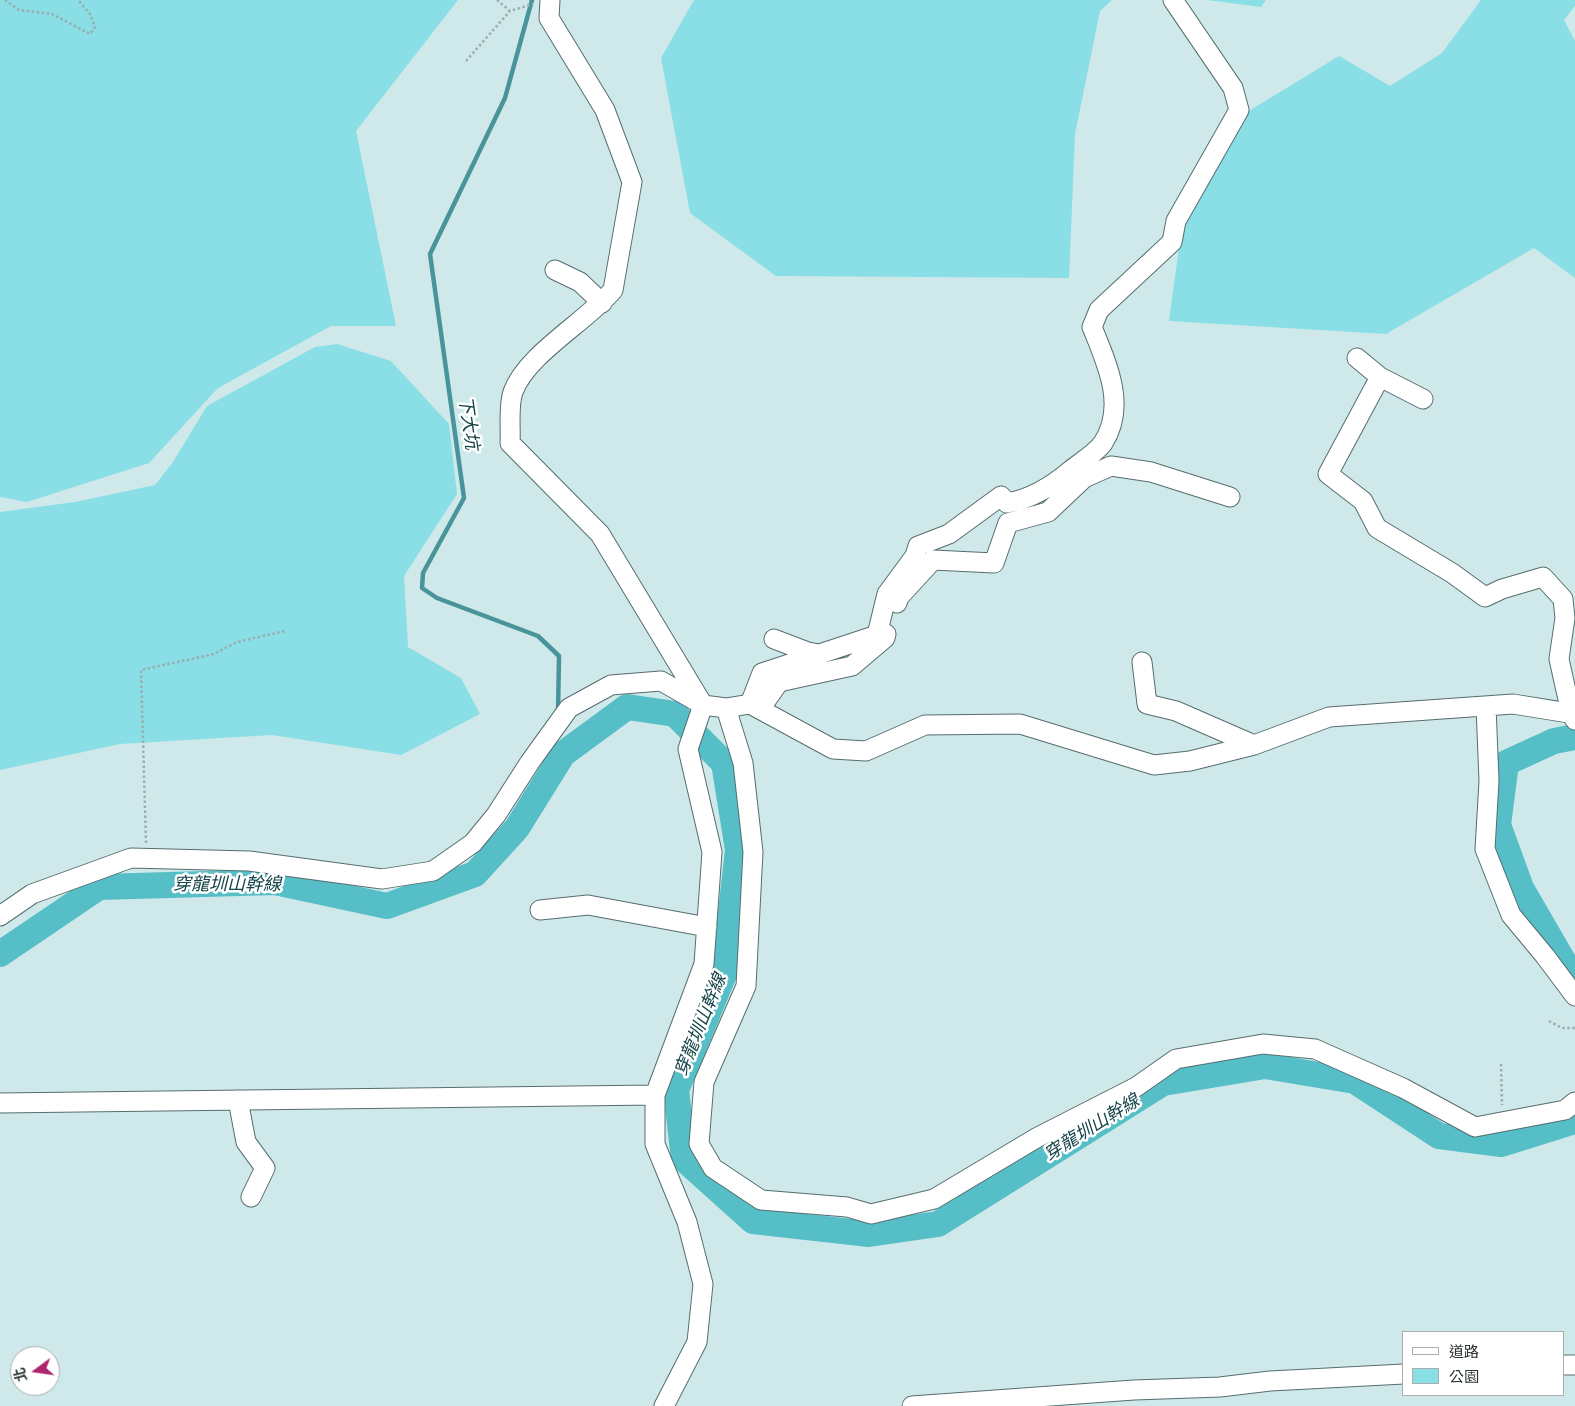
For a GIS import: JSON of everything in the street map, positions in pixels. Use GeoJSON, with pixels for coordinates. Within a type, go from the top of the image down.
{"type":"FeatureCollection","features":[{"type":"Feature","properties":{"kind":"street"},"geometry":{"type":"LineString","coordinates":[[755,707],[762,673],[877,635],[887,594],[915,556],[918,546],[949,534],[1001,496],[1007,503],[1025,500],[1056,482],[1102,444],[1115,416],[1110,373],[1092,327],[1099,310],[1172,242],[1176,221],[1239,110],[1233,88],[1173,0]]}},
{"type":"Feature","properties":{"kind":"street"},"geometry":{"type":"LineString","coordinates":[[544,1],[549,18],[605,110],[632,182],[612,290],[602,303],[528,368],[513,393],[510,443],[600,534],[703,705],[688,749],[712,852],[704,964],[654,1095],[655,1144],[687,1222],[703,1284],[697,1342],[664,1406]]}},
{"type":"Feature","properties":{"kind":"street"},"geometry":{"type":"LineString","coordinates":[[555,270],[580,282],[602,303]]}},
{"type":"Feature","properties":{"kind":"street"},"geometry":{"type":"LineString","coordinates":[[1357,358],[1380,377],[1423,399]]}},
{"type":"Feature","properties":{"kind":"street"},"geometry":{"type":"LineString","coordinates":[[0,916],[32,894],[131,858],[249,861],[382,879],[433,871],[473,843],[490,822],[569,708],[611,685],[661,681],[703,705],[726,708],[755,707],[832,750],[866,750],[925,725],[1020,724],[1154,765],[1190,761],[1254,745],[1329,716],[1513,704],[1573,715],[1559,659],[1570,613],[1563,599],[1544,577],[1502,589],[1485,597],[1452,574],[1377,528],[1363,501],[1328,474],[1380,377]]}},
{"type":"Feature","properties":{"kind":"street"},"geometry":{"type":"LineString","coordinates":[[755,707],[779,682],[852,666],[885,638],[899,597],[933,560],[994,563],[1008,523],[1048,512],[1084,478],[1112,466],[1151,472],[1230,497]]}},
{"type":"Feature","properties":{"kind":"street"},"geometry":{"type":"LineString","coordinates":[[774,639],[808,652],[819,654]]}},
{"type":"Feature","properties":{"kind":"street"},"geometry":{"type":"LineString","coordinates":[[1142,662],[1147,704],[1176,711],[1254,745]]}},
{"type":"Feature","properties":{"kind":"street"},"geometry":{"type":"LineString","coordinates":[[1486,706],[1489,781],[1485,848],[1512,915],[1546,956],[1575,996]]}},
{"type":"Feature","properties":{"kind":"street"},"geometry":{"type":"LineString","coordinates":[[726,708],[743,763],[753,852],[746,986],[704,1082],[699,1144],[713,1168],[762,1200],[847,1207],[871,1214],[934,1199],[1038,1137],[1136,1087],[1176,1059],[1263,1044],[1315,1049],[1403,1088],[1475,1127],[1565,1110],[1575,1102]]}},
{"type":"Feature","properties":{"kind":"street"},"geometry":{"type":"LineString","coordinates":[[540,910],[588,906],[707,927]]}},
{"type":"Feature","properties":{"kind":"street"},"geometry":{"type":"LineString","coordinates":[[0,1103],[654,1095]]}},
{"type":"Feature","properties":{"kind":"street"},"geometry":{"type":"LineString","coordinates":[[238,1100],[246,1142],[265,1168],[251,1197]]}},
{"type":"Feature","properties":{"kind":"street"},"geometry":{"type":"LineString","coordinates":[[912,1406],[1134,1390],[1212,1388],[1270,1380],[1402,1374]]}},
{"type":"Feature","properties":{"kind":"path"},"geometry":{"type":"LineString","coordinates":[[4,0],[19,10],[52,14],[90,34],[96,27],[90,14],[78,0]]}},
{"type":"Feature","properties":{"kind":"path"},"geometry":{"type":"LineString","coordinates":[[497,0],[510,11]]}},
{"type":"Feature","properties":{"kind":"path"},"geometry":{"type":"LineString","coordinates":[[466,61],[510,11],[544,1]]}},
{"type":"Feature","properties":{"kind":"path"},"geometry":{"type":"LineString","coordinates":[[147,857],[141,670],[214,654],[236,642],[285,631]]}},
{"type":"Feature","properties":{"kind":"path"},"geometry":{"type":"LineString","coordinates":[[1549,1021],[1562,1028],[1575,1028]]}},
{"type":"Feature","properties":{"kind":"path"},"geometry":{"type":"LineString","coordinates":[[1501,1064],[1503,1122]]}},
{"type":"Feature","properties":{"kind":"green space"},"geometry":{"type":"Polygon","coordinates":[[[0,0],[458,0],[356,131],[396,326],[331,326],[218,388],[149,463],[27,502],[0,497],[0,0]]]}},
{"type":"Feature","properties":{"kind":"green space"},"geometry":{"type":"Polygon","coordinates":[[[694,0],[1112,0],[1100,11],[1075,134],[1069,278],[776,276],[690,213],[661,58],[694,0]]]}},
{"type":"Feature","properties":{"kind":"green space"},"geometry":{"type":"Polygon","coordinates":[[[1207,0],[1266,0],[1261,7],[1207,0]]]}},
{"type":"Feature","properties":{"kind":"green space"},"geometry":{"type":"Polygon","coordinates":[[[1481,0],[1575,0],[1575,6],[1564,20],[1575,41],[1575,278],[1534,248],[1386,334],[1169,321],[1184,211],[1244,114],[1339,56],[1390,86],[1442,53],[1481,0]]]}},
{"type":"Feature","properties":{"kind":"green space"},"geometry":{"type":"Polygon","coordinates":[[[337,344],[391,361],[449,424],[457,494],[404,576],[408,647],[461,678],[480,714],[401,755],[272,735],[120,744],[0,770],[0,512],[75,502],[155,485],[173,462],[207,406],[315,347],[337,344]]]}},
{"type":"Feature","properties":{"kind":"waterway","name":"下大坑"},"geometry":{"type":"LineString","coordinates":[[532,0],[505,98],[430,254],[464,498],[423,573],[422,588],[437,598],[538,636],[559,656],[558,713]]}},
{"type":"Feature","properties":{"kind":"waterway","name":"穿龍圳山幹線"},"geometry":{"type":"LineString","coordinates":[[0,954],[99,887],[275,882],[387,906],[475,874],[517,828],[563,754],[627,707],[675,714],[724,763],[738,850],[724,974],[676,1090],[684,1159],[753,1221],[869,1234],[938,1224],[1163,1083],[1265,1066],[1355,1081],[1439,1136],[1501,1144],[1575,1121]]}},
{"type":"Feature","properties":{"kind":"waterway","name":"穿龍圳山幹線"},"geometry":{"type":"LineString","coordinates":[[1575,737],[1554,741],[1506,763],[1498,825],[1521,888],[1565,964],[1575,976]]}},
{"type":"Feature","properties":{"kind":"waterway","name":"下大坑"},"geometry":{"type":"LineString","coordinates":[[551,774],[554,740]]}}]}
